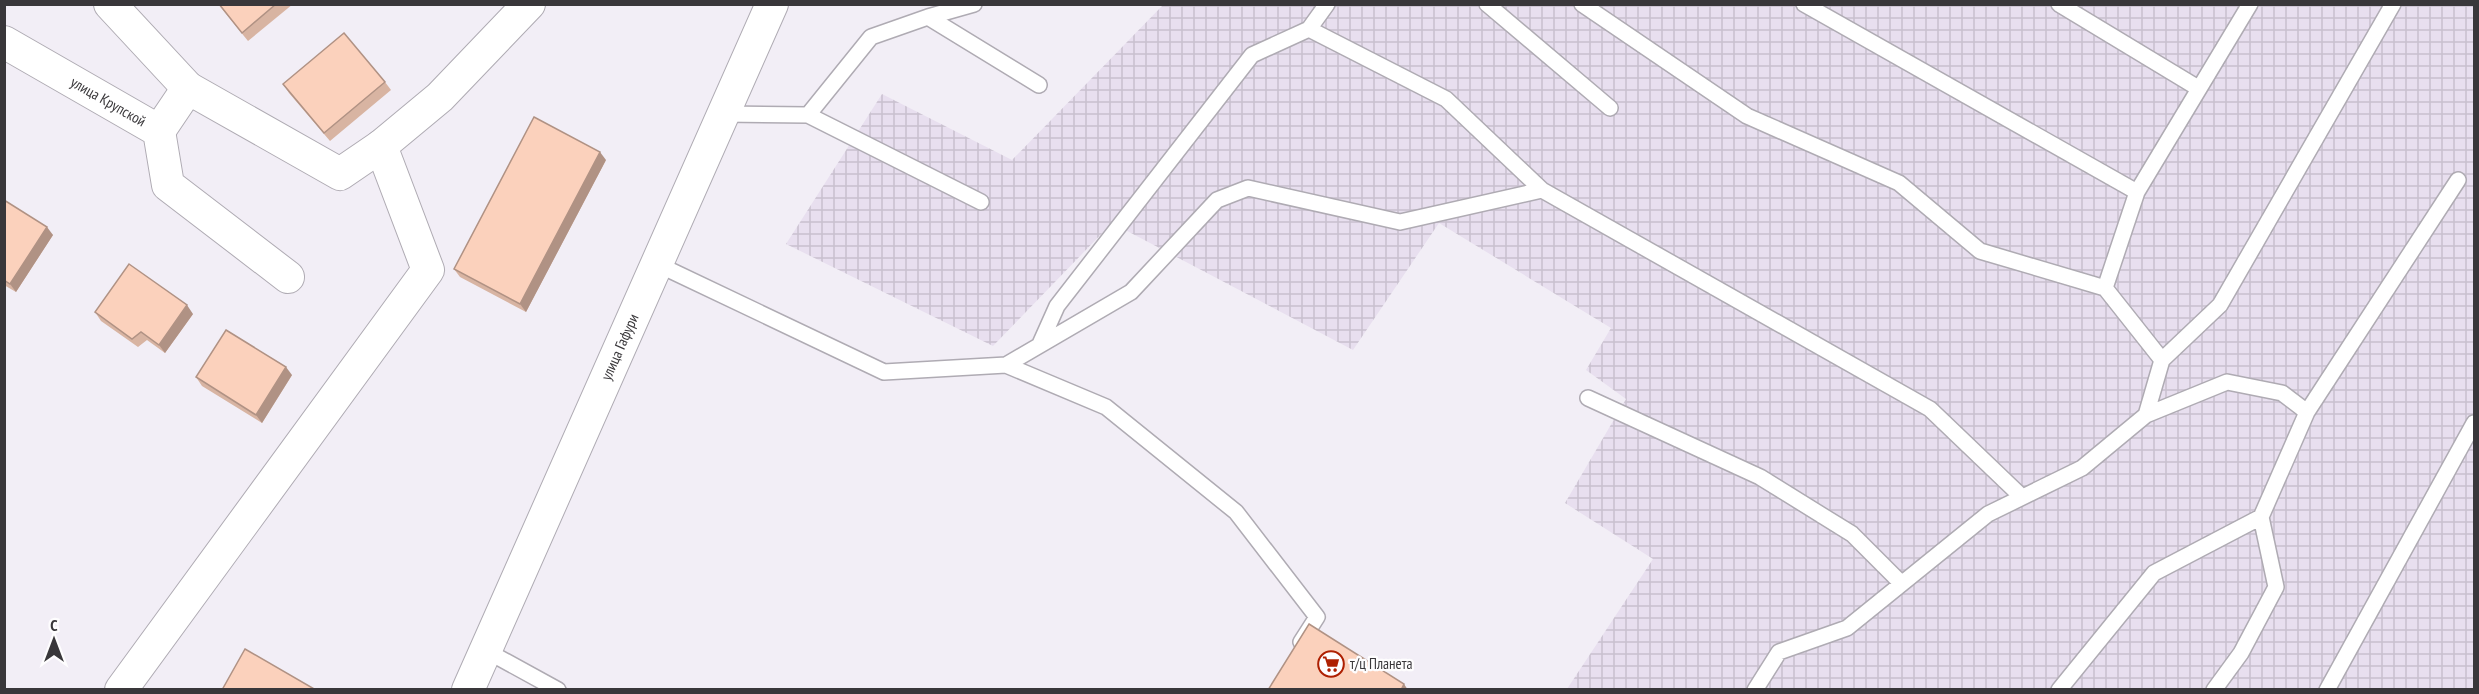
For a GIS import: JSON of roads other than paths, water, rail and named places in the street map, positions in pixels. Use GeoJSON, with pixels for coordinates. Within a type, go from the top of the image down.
{"type":"FeatureCollection","features":[{"type":"Feature","properties":{"kind":"street"},"geometry":{"type":"LineString","coordinates":[[110,4],[188,88],[340,174],[381,146],[440,97],[529,4]]}},
{"type":"Feature","properties":{"kind":"street","name":"улица Гафури"},"geometry":{"type":"LineString","coordinates":[[468,690],[772,4]]}},
{"type":"Feature","properties":{"kind":"street","name":"улица Крупской"},"geometry":{"type":"LineString","coordinates":[[4,42],[159,131],[168,185],[288,277]]}},
{"type":"Feature","properties":{"kind":"street"},"geometry":{"type":"LineString","coordinates":[[159,131],[188,88]]}},
{"type":"Feature","properties":{"kind":"street"},"geometry":{"type":"LineString","coordinates":[[121,690],[428,270],[381,146]]}},
{"type":"Feature","properties":{"kind":"lane"},"geometry":{"type":"LineString","coordinates":[[808,115],[871,37],[974,4]]}},
{"type":"Feature","properties":{"kind":"lane"},"geometry":{"type":"LineString","coordinates":[[1040,344],[1057,306],[1252,55],[1309,29],[1327,4]]}},
{"type":"Feature","properties":{"kind":"lane"},"geometry":{"type":"LineString","coordinates":[[1486,4],[1610,108]]}},
{"type":"Feature","properties":{"kind":"lane"},"geometry":{"type":"LineString","coordinates":[[1582,4],[1747,116],[1899,183],[1980,251],[2105,288],[2162,360]]}},
{"type":"Feature","properties":{"kind":"lane"},"geometry":{"type":"LineString","coordinates":[[1804,4],[2137,192]]}},
{"type":"Feature","properties":{"kind":"lane"},"geometry":{"type":"LineString","coordinates":[[2059,4],[2198,88]]}},
{"type":"Feature","properties":{"kind":"lane"},"geometry":{"type":"LineString","coordinates":[[2105,288],[2137,192],[2250,4]]}},
{"type":"Feature","properties":{"kind":"lane"},"geometry":{"type":"LineString","coordinates":[[2146,416],[2162,360],[2220,305],[2393,4]]}},
{"type":"Feature","properties":{"kind":"lane"},"geometry":{"type":"LineString","coordinates":[[928,17],[1039,85]]}},
{"type":"Feature","properties":{"kind":"lane"},"geometry":{"type":"LineString","coordinates":[[1309,29],[1446,99],[1542,190],[1930,409],[2022,497]]}},
{"type":"Feature","properties":{"kind":"lane"},"geometry":{"type":"LineString","coordinates":[[723,114],[808,115],[981,202]]}},
{"type":"Feature","properties":{"kind":"lane"},"geometry":{"type":"LineString","coordinates":[[2214,690],[2241,653],[2277,587],[2261,517],[2307,412],[2458,180]]}},
{"type":"Feature","properties":{"kind":"lane"},"geometry":{"type":"LineString","coordinates":[[1006,365],[1131,292],[1217,200],[1248,188],[1401,222],[1542,190]]}},
{"type":"Feature","properties":{"kind":"lane"},"geometry":{"type":"LineString","coordinates":[[657,264],[884,372],[1006,365],[1106,407],[1236,512],[1317,616],[1294,653]]}},
{"type":"Feature","properties":{"kind":"lane"},"geometry":{"type":"LineString","coordinates":[[1755,690],[1779,652],[1847,628],[1988,514],[2082,468],[2146,416],[2227,382],[2283,393],[2307,412]]}},
{"type":"Feature","properties":{"kind":"lane"},"geometry":{"type":"LineString","coordinates":[[1588,398],[1760,477],[1852,534],[1901,584]]}},
{"type":"Feature","properties":{"kind":"lane"},"geometry":{"type":"LineString","coordinates":[[2327,690],[2475,423]]}},
{"type":"Feature","properties":{"kind":"lane"},"geometry":{"type":"LineString","coordinates":[[2060,690],[2154,573],[2261,517]]}},
{"type":"Feature","properties":{"kind":"lane"},"geometry":{"type":"LineString","coordinates":[[485,650],[558,690]]}},
{"type":"Feature","properties":{"kind":"place","name":"т/ц Планета"},"geometry":{"type":"Point","coordinates":[1331,664]}}]}
